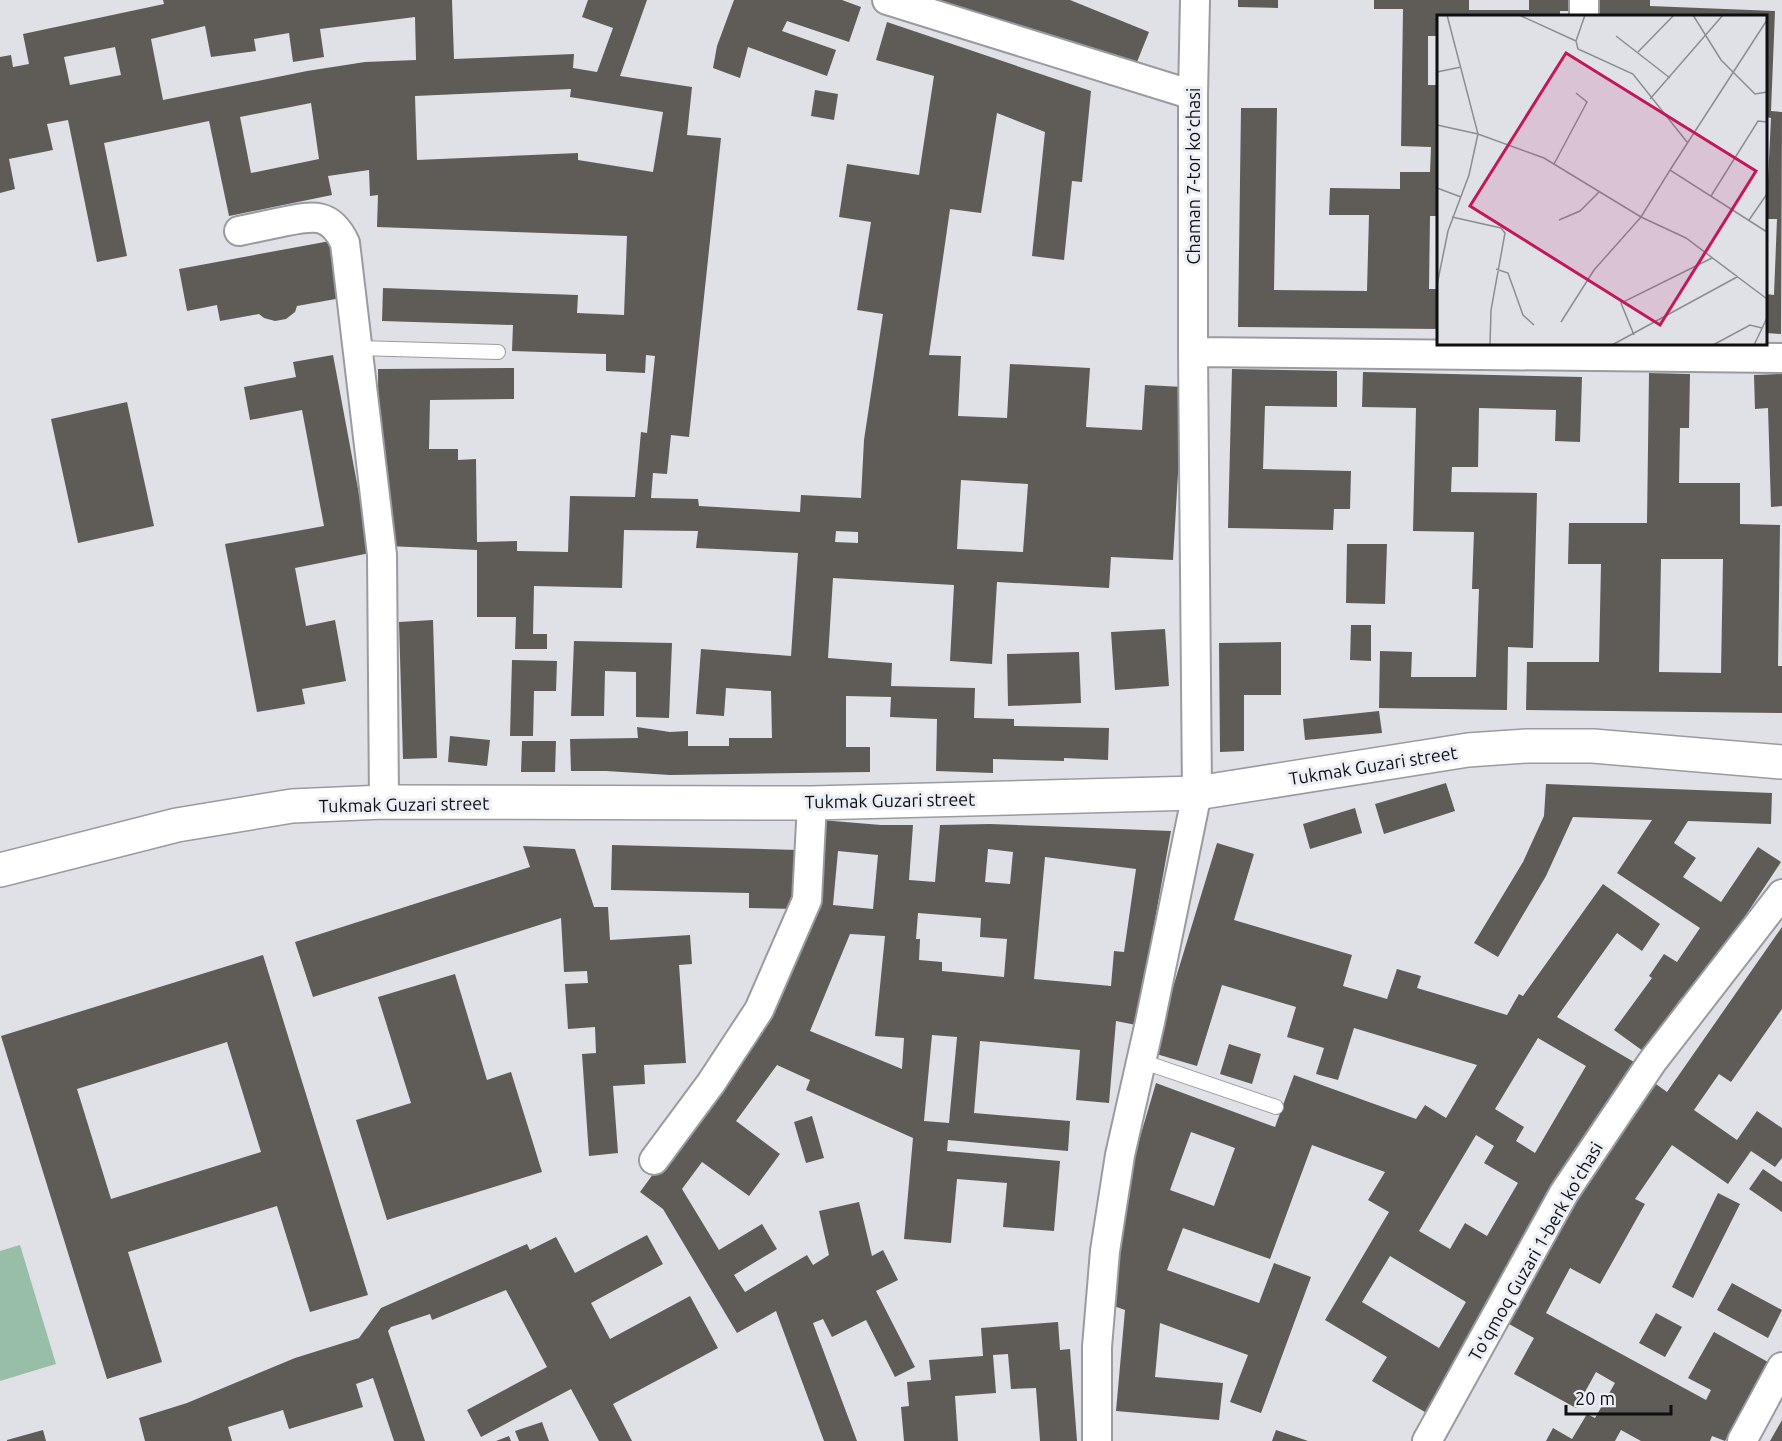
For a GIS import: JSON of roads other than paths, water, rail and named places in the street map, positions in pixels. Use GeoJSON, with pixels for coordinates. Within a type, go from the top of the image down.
{"type":"FeatureCollection","features":[{"type":"Feature","properties":{"kind":"street"},"geometry":{"type":"LineString","coordinates":[[887,0],[1192,95]]}},
{"type":"Feature","properties":{"kind":"street","name":"Chaman 7-tor koʻchasi"},"geometry":{"type":"LineString","coordinates":[[1097,1441],[1097,1347],[1105,1251],[1120,1155],[1197,793],[1192,95],[1195,0]]}},
{"type":"Feature","properties":{"kind":"street"},"geometry":{"type":"LineString","coordinates":[[239,231],[313,216],[330,222],[339,230],[345,243],[382,555],[384,802]]}},
{"type":"Feature","properties":{"kind":"street"},"geometry":{"type":"LineString","coordinates":[[1193,352],[1584,350],[1782,358]]}},
{"type":"Feature","properties":{"kind":"street","name":"Tukmak Guzari street"},"geometry":{"type":"LineString","coordinates":[[0,870],[177,825],[292,806],[384,802],[812,803],[1197,793],[1468,750],[1527,746],[1593,746],[1782,762]]}},
{"type":"Feature","properties":{"kind":"street"},"geometry":{"type":"LineString","coordinates":[[654,1160],[711,1083],[759,1010],[807,900],[812,803]]}},
{"type":"Feature","properties":{"kind":"street","name":"Toʻqmoq Guzari 1-berk koʻchasi"},"geometry":{"type":"LineString","coordinates":[[1427,1441],[1564,1193],[1652,1062],[1782,894]]}},
{"type":"Feature","properties":{"kind":"street"},"geometry":{"type":"LineString","coordinates":[[1742,1441],[1782,1367]]}},
{"type":"Feature","properties":{"kind":"lane"},"geometry":{"type":"LineString","coordinates":[[358,348],[498,352]]}},
{"type":"Feature","properties":{"kind":"lane"},"geometry":{"type":"LineString","coordinates":[[1141,1061],[1276,1107]]}}]}
